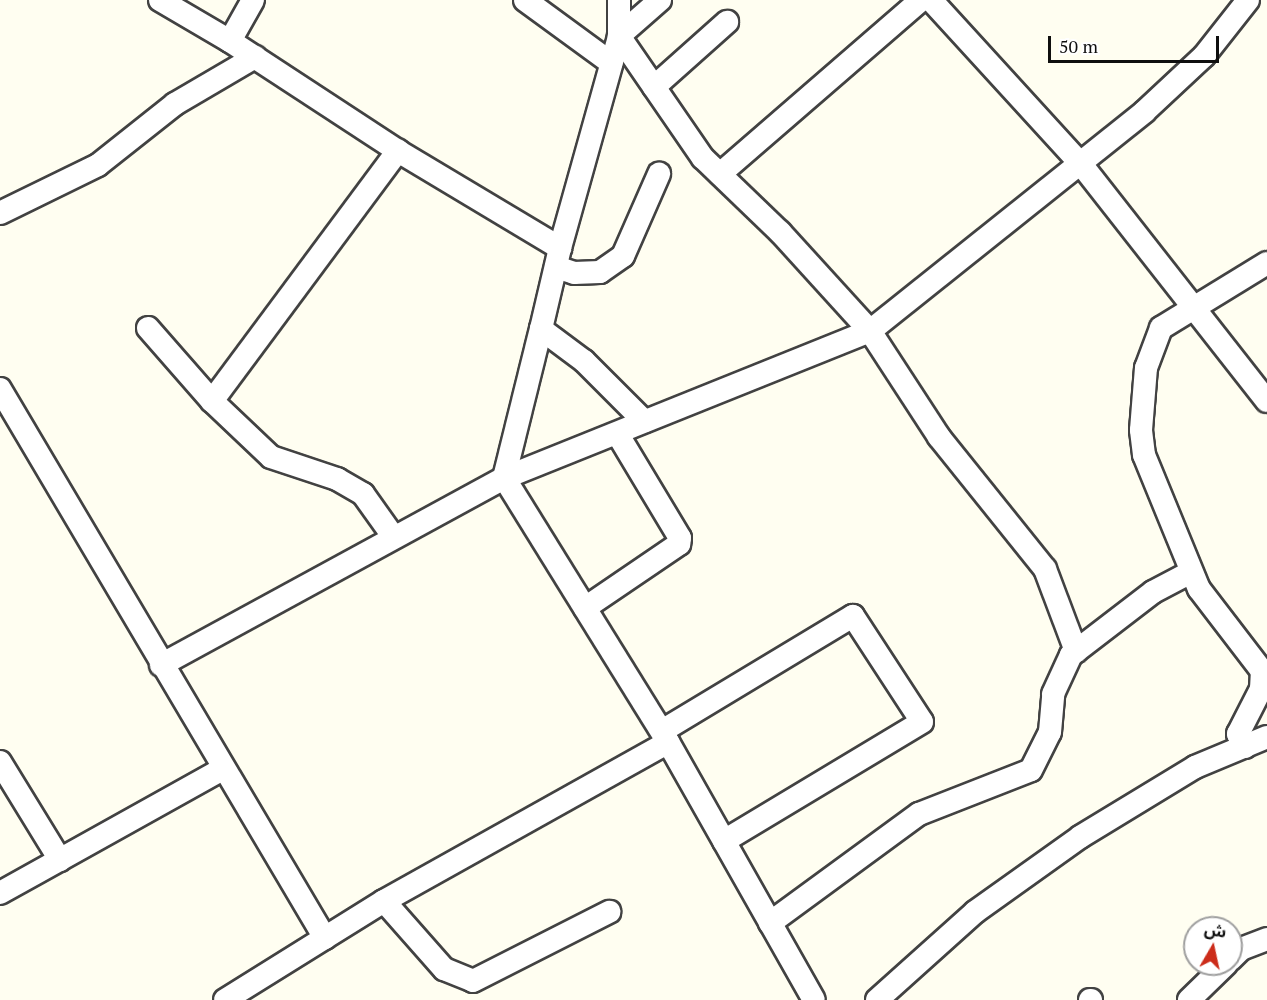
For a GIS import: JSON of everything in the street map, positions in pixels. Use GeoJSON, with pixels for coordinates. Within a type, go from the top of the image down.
{"type":"FeatureCollection","features":[{"type":"Feature","properties":{"kind":"street"},"geometry":{"type":"LineString","coordinates":[[160,0],[230,41],[398,151],[558,258],[574,273],[600,272],[623,256],[658,174]]}},
{"type":"Feature","properties":{"kind":"street"},"geometry":{"type":"LineString","coordinates":[[230,41],[253,0]]}},
{"type":"Feature","properties":{"kind":"street"},"geometry":{"type":"LineString","coordinates":[[525,0],[611,63]]}},
{"type":"Feature","properties":{"kind":"street"},"geometry":{"type":"LineString","coordinates":[[619,0],[619,36],[558,258],[504,478],[665,736],[814,1000]]}},
{"type":"Feature","properties":{"kind":"street"},"geometry":{"type":"LineString","coordinates":[[619,36],[660,0]]}},
{"type":"Feature","properties":{"kind":"street"},"geometry":{"type":"LineString","coordinates":[[720,174],[921,0]]}},
{"type":"Feature","properties":{"kind":"street"},"geometry":{"type":"LineString","coordinates":[[931,0],[1081,164],[1267,401]]}},
{"type":"Feature","properties":{"kind":"street"},"geometry":{"type":"LineString","coordinates":[[161,665],[393,536],[504,478],[870,331],[1081,164],[1204,56],[1248,0]]}},
{"type":"Feature","properties":{"kind":"street"},"geometry":{"type":"LineString","coordinates":[[654,87],[727,22]]}},
{"type":"Feature","properties":{"kind":"street"},"geometry":{"type":"LineString","coordinates":[[619,36],[703,158],[780,232],[870,331],[939,437],[1045,569],[1076,651]]}},
{"type":"Feature","properties":{"kind":"street"},"geometry":{"type":"LineString","coordinates":[[2,207],[98,165],[175,104],[255,57]]}},
{"type":"Feature","properties":{"kind":"street"},"geometry":{"type":"LineString","coordinates":[[212,401],[398,151]]}},
{"type":"Feature","properties":{"kind":"street"},"geometry":{"type":"LineString","coordinates":[[1245,747],[1238,734],[1261,689],[1262,671],[1199,589],[1144,455],[1141,430],[1146,368],[1161,328],[1267,263]]}},
{"type":"Feature","properties":{"kind":"street"},"geometry":{"type":"LineString","coordinates":[[148,328],[212,401],[271,457],[337,479],[363,494],[393,536]]}},
{"type":"Feature","properties":{"kind":"street"},"geometry":{"type":"LineString","coordinates":[[541,328],[584,361],[644,421]]}},
{"type":"Feature","properties":{"kind":"street"},"geometry":{"type":"LineString","coordinates":[[0,389],[161,665],[325,938]]}},
{"type":"Feature","properties":{"kind":"street"},"geometry":{"type":"LineString","coordinates":[[585,608],[679,544],[681,538],[618,433]]}},
{"type":"Feature","properties":{"kind":"street"},"geometry":{"type":"LineString","coordinates":[[770,922],[919,814],[1030,770],[1050,732],[1053,694],[1076,651],[1153,592],[1191,572]]}},
{"type":"Feature","properties":{"kind":"street"},"geometry":{"type":"LineString","coordinates":[[225,1000],[384,901],[665,736],[853,616],[922,722],[724,841]]}},
{"type":"Feature","properties":{"kind":"street"},"geometry":{"type":"LineString","coordinates":[[877,1000],[975,912],[1027,873],[1195,767],[1267,737]]}},
{"type":"Feature","properties":{"kind":"street"},"geometry":{"type":"LineString","coordinates":[[0,762],[60,860]]}},
{"type":"Feature","properties":{"kind":"street"},"geometry":{"type":"LineString","coordinates":[[0,893],[224,769]]}},
{"type":"Feature","properties":{"kind":"street"},"geometry":{"type":"LineString","coordinates":[[384,901],[444,969],[473,981],[609,912]]}},
{"type":"Feature","properties":{"kind":"street"},"geometry":{"type":"LineString","coordinates":[[1243,948],[1267,939]]}},
{"type":"Feature","properties":{"kind":"street"},"geometry":{"type":"LineString","coordinates":[[1189,1000],[1214,976]]}}]}
